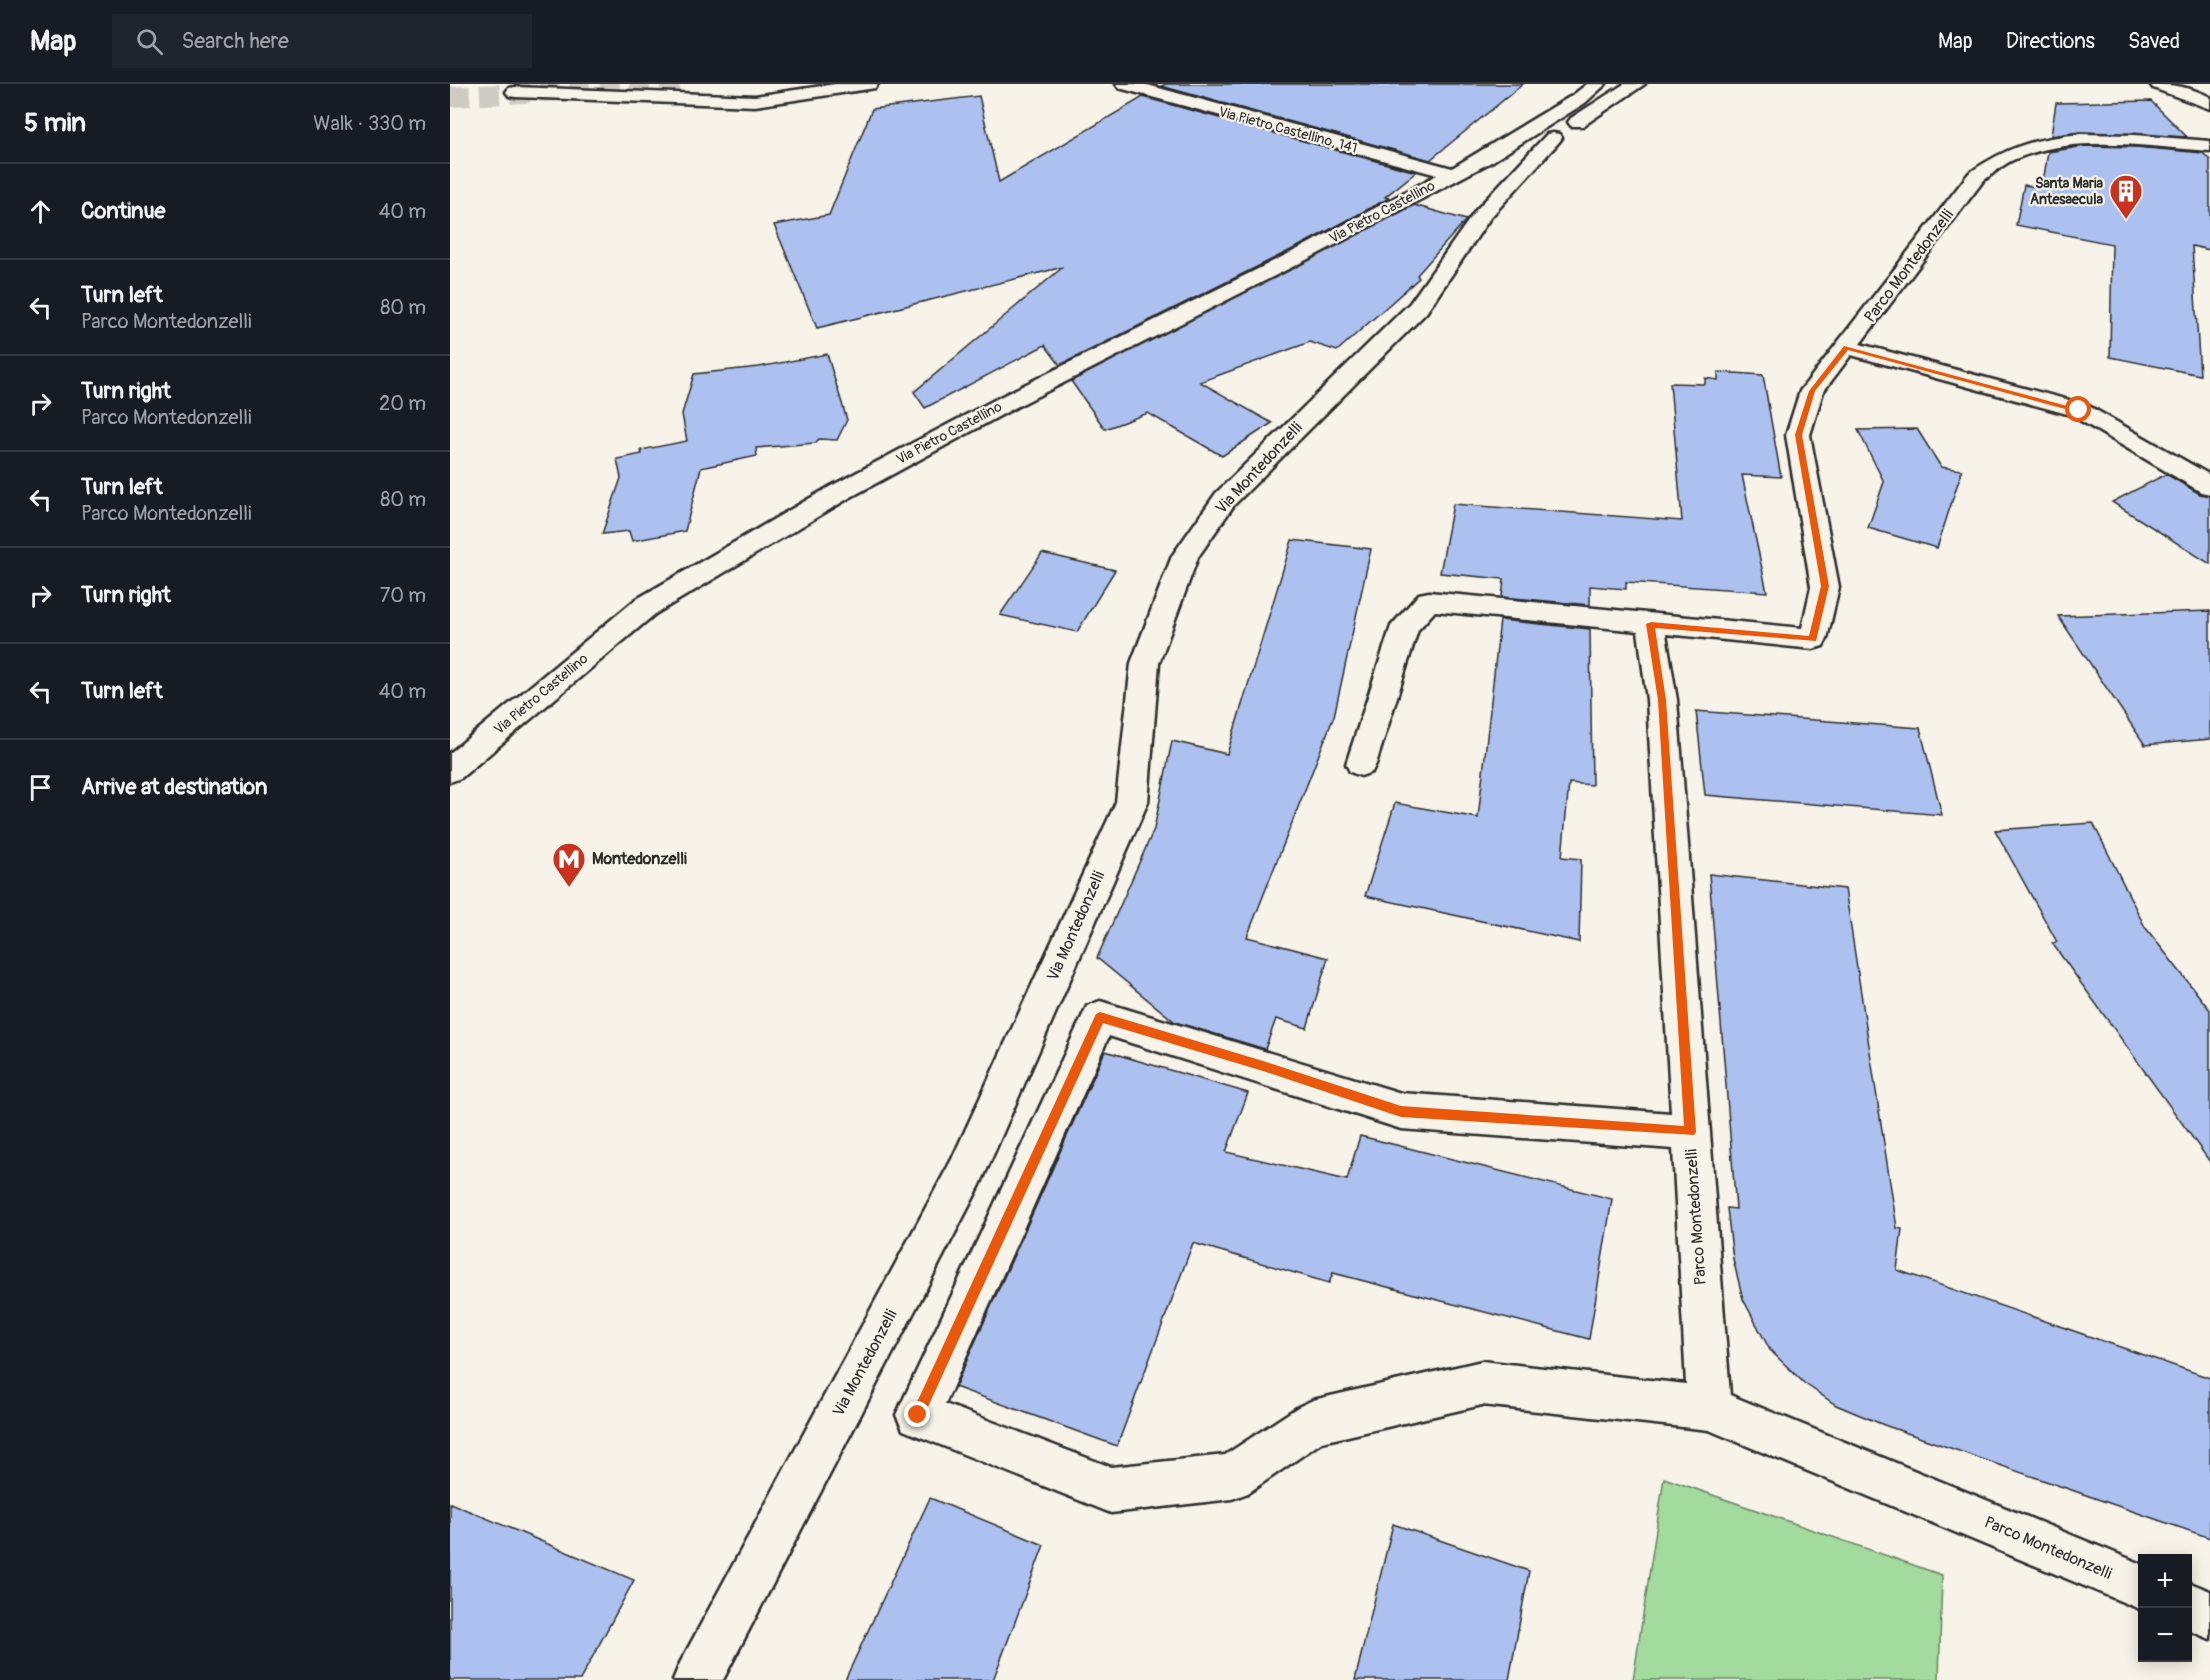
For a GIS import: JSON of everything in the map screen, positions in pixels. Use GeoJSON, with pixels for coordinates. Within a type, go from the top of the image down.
{"type":"FeatureCollection","features":[{"type":"Feature","properties":{"kind":"street"},"geometry":{"type":"LineString","coordinates":[[515,92],[755,101],[869,84]]}},
{"type":"Feature","properties":{"kind":"street","name":"Via Pietro Castellino, 141"},"geometry":{"type":"LineString","coordinates":[[1125,84],[1453,174]]}},
{"type":"Feature","properties":{"kind":"street","name":"Via Pietro Castellino"},"geometry":{"type":"LineString","coordinates":[[450,770],[645,607],[840,492],[1010,401],[1309,251],[1486,156],[1579,99],[1596,84]]}},
{"type":"Feature","properties":{"kind":"street","name":"Via Pietro Castellino"},"geometry":{"type":"LineString","coordinates":[[1483,214],[1553,138],[1636,84]]}},
{"type":"Feature","properties":{"kind":"street"},"geometry":{"type":"LineString","coordinates":[[2159,84],[2193,95],[2210,104]]}},
{"type":"Feature","properties":{"kind":"street","name":"Via Pietro Castellino"},"geometry":{"type":"LineString","coordinates":[[1486,156],[1553,138]]}},
{"type":"Feature","properties":{"kind":"street","name":"Parco Montedonzelli"},"geometry":{"type":"LineString","coordinates":[[2138,1585],[1709,1408],[1662,700],[1651,624],[1813,639],[1825,586],[1798,435],[1812,391],[1976,177],[2005,156],[2031,147],[2062,142],[2118,141],[2210,146]]}},
{"type":"Feature","properties":{"kind":"street","name":"Via Montedonzelli"},"geometry":{"type":"LineString","coordinates":[[697,1680],[966,1172],[1132,802],[1145,663],[1185,556],[1225,499],[1418,308],[1483,214]]}},
{"type":"Feature","properties":{"kind":"street"},"geometry":{"type":"LineString","coordinates":[[1847,347],[2079,410],[2210,486]]}},
{"type":"Feature","properties":{"kind":"street"},"geometry":{"type":"LineString","coordinates":[[1361,764],[1405,626],[1429,601],[1651,624]]}},
{"type":"Feature","properties":{"kind":"street"},"geometry":{"type":"LineString","coordinates":[[1690,1132],[1401,1112],[1263,1066],[1100,1017],[918,1415],[1111,1490],[1232,1477],[1313,1422],[1482,1383],[1709,1408]]}},
{"type":"Feature","properties":{"kind":"street"},"geometry":{"type":"LineString","coordinates":[[2192,1608],[2210,1616]]}},
{"type":"Feature","properties":{"kind":"green space"},"geometry":{"type":"Polygon","coordinates":[[[1664,1478],[1942,1575],[1939,1680],[1633,1680],[1664,1478]]]}},
{"type":"Feature","properties":{"kind":"building"},"geometry":{"type":"Polygon","coordinates":[[[1166,84],[1523,84],[1430,160],[1161,86],[1166,84]]]}},
{"type":"Feature","properties":{"kind":"building"},"geometry":{"type":"Polygon","coordinates":[[[979,96],[999,182],[1143,97],[1416,172],[1385,197],[1389,198],[1301,245],[1060,365],[1045,345],[925,408],[914,392],[1063,267],[817,328],[774,225],[829,215],[872,109],[979,96]]]}},
{"type":"Feature","properties":{"kind":"building"},"geometry":{"type":"Polygon","coordinates":[[[2151,101],[2187,137],[2080,132],[2051,136],[2056,103],[2151,101]]]}},
{"type":"Feature","properties":{"kind":"building"},"geometry":{"type":"Polygon","coordinates":[[[2085,146],[2136,147],[2203,153],[2210,160],[2210,250],[2192,246],[2200,375],[2110,357],[2112,244],[2016,225],[2024,185],[2042,188],[2048,152],[2085,146]]]}},
{"type":"Feature","properties":{"kind":"building"},"geometry":{"type":"Polygon","coordinates":[[[1414,205],[1466,220],[1417,275],[1419,278],[1337,351],[1310,342],[1200,382],[1272,423],[1222,456],[1148,413],[1105,429],[1071,381],[1414,205]]]}},
{"type":"Feature","properties":{"kind":"building"},"geometry":{"type":"Polygon","coordinates":[[[827,354],[847,420],[837,440],[819,439],[815,443],[756,448],[757,456],[701,468],[685,531],[632,541],[629,531],[602,534],[621,478],[617,459],[642,454],[641,450],[687,441],[682,414],[694,374],[759,367],[827,354]]]}},
{"type":"Feature","properties":{"kind":"building"},"geometry":{"type":"Polygon","coordinates":[[[1718,372],[1763,375],[1781,477],[1742,475],[1767,592],[1626,582],[1626,589],[1590,586],[1590,605],[1502,597],[1504,579],[1440,573],[1453,504],[1682,521],[1670,383],[1705,384],[1705,378],[1718,380],[1718,372]]]}},
{"type":"Feature","properties":{"kind":"building"},"geometry":{"type":"Polygon","coordinates":[[[1917,429],[1941,467],[1962,470],[1937,548],[1868,528],[1884,482],[1858,430],[1917,429]]]}},
{"type":"Feature","properties":{"kind":"building"},"geometry":{"type":"Polygon","coordinates":[[[2166,474],[2200,494],[2210,496],[2210,564],[2112,502],[2166,474]]]}},
{"type":"Feature","properties":{"kind":"building"},"geometry":{"type":"Polygon","coordinates":[[[1292,540],[1371,549],[1334,716],[1247,937],[1328,958],[1307,1028],[1276,1019],[1265,1049],[1175,1022],[1097,958],[1154,829],[1172,741],[1227,754],[1292,540]]]}},
{"type":"Feature","properties":{"kind":"building"},"geometry":{"type":"Polygon","coordinates":[[[1042,553],[1115,570],[1077,632],[1000,615],[1042,553]]]}},
{"type":"Feature","properties":{"kind":"building"},"geometry":{"type":"Polygon","coordinates":[[[2210,611],[2210,739],[2145,745],[2058,616],[2210,611]]]}},
{"type":"Feature","properties":{"kind":"building"},"geometry":{"type":"Polygon","coordinates":[[[1500,620],[1590,629],[1592,785],[1569,783],[1562,857],[1581,859],[1579,942],[1365,896],[1395,803],[1478,818],[1500,620]]]}},
{"type":"Feature","properties":{"kind":"building"},"geometry":{"type":"Polygon","coordinates":[[[1696,711],[1920,728],[1942,815],[1705,795],[1696,711]]]}},
{"type":"Feature","properties":{"kind":"building"},"geometry":{"type":"Polygon","coordinates":[[[2093,823],[2145,927],[2210,1010],[2210,1162],[2052,943],[2057,942],[1995,830],[2093,823]]]}},
{"type":"Feature","properties":{"kind":"building"},"geometry":{"type":"Polygon","coordinates":[[[1709,874],[1845,889],[1897,1228],[1902,1229],[1897,1270],[2210,1378],[2210,1538],[1884,1425],[1836,1405],[1804,1383],[1770,1350],[1743,1299],[1733,1259],[1727,1208],[1736,1209],[1709,874]]]}},
{"type":"Feature","properties":{"kind":"building"},"geometry":{"type":"Polygon","coordinates":[[[1105,1051],[1248,1093],[1226,1152],[1347,1180],[1360,1136],[1612,1199],[1589,1339],[1333,1273],[1329,1283],[1193,1243],[1117,1446],[955,1387],[1105,1051]]]}},
{"type":"Feature","properties":{"kind":"building"},"geometry":{"type":"Polygon","coordinates":[[[930,1498],[1044,1545],[993,1680],[845,1680],[930,1498]]]}},
{"type":"Feature","properties":{"kind":"building"},"geometry":{"type":"Polygon","coordinates":[[[450,1503],[634,1580],[580,1680],[450,1680],[450,1503]]]}},
{"type":"Feature","properties":{"kind":"building"},"geometry":{"type":"Polygon","coordinates":[[[1393,1524],[1529,1571],[1509,1680],[1355,1680],[1393,1524]]]}},
{"type":"Feature","properties":{"kind":"tunnel"},"geometry":{"type":"LineString","coordinates":[[450,97],[684,84]]}},
{"type":"Feature","properties":{"kind":"place","name":"Santa Maria Antesaecula"},"geometry":{"type":"Point","coordinates":[2126,220]}},
{"type":"Feature","properties":{"kind":"place","name":"Montedonzelli"},"geometry":{"type":"Point","coordinates":[569,888]}},
{"type":"Feature","properties":{"kind":"route"},"geometry":{"type":"LineString","coordinates":[[918,1415],[1100,1017],[1263,1066],[1401,1112],[1690,1132],[1662,700],[1651,624],[1813,639],[1825,586],[1798,435],[1812,391],[1847,347],[2079,410]]}}]}
